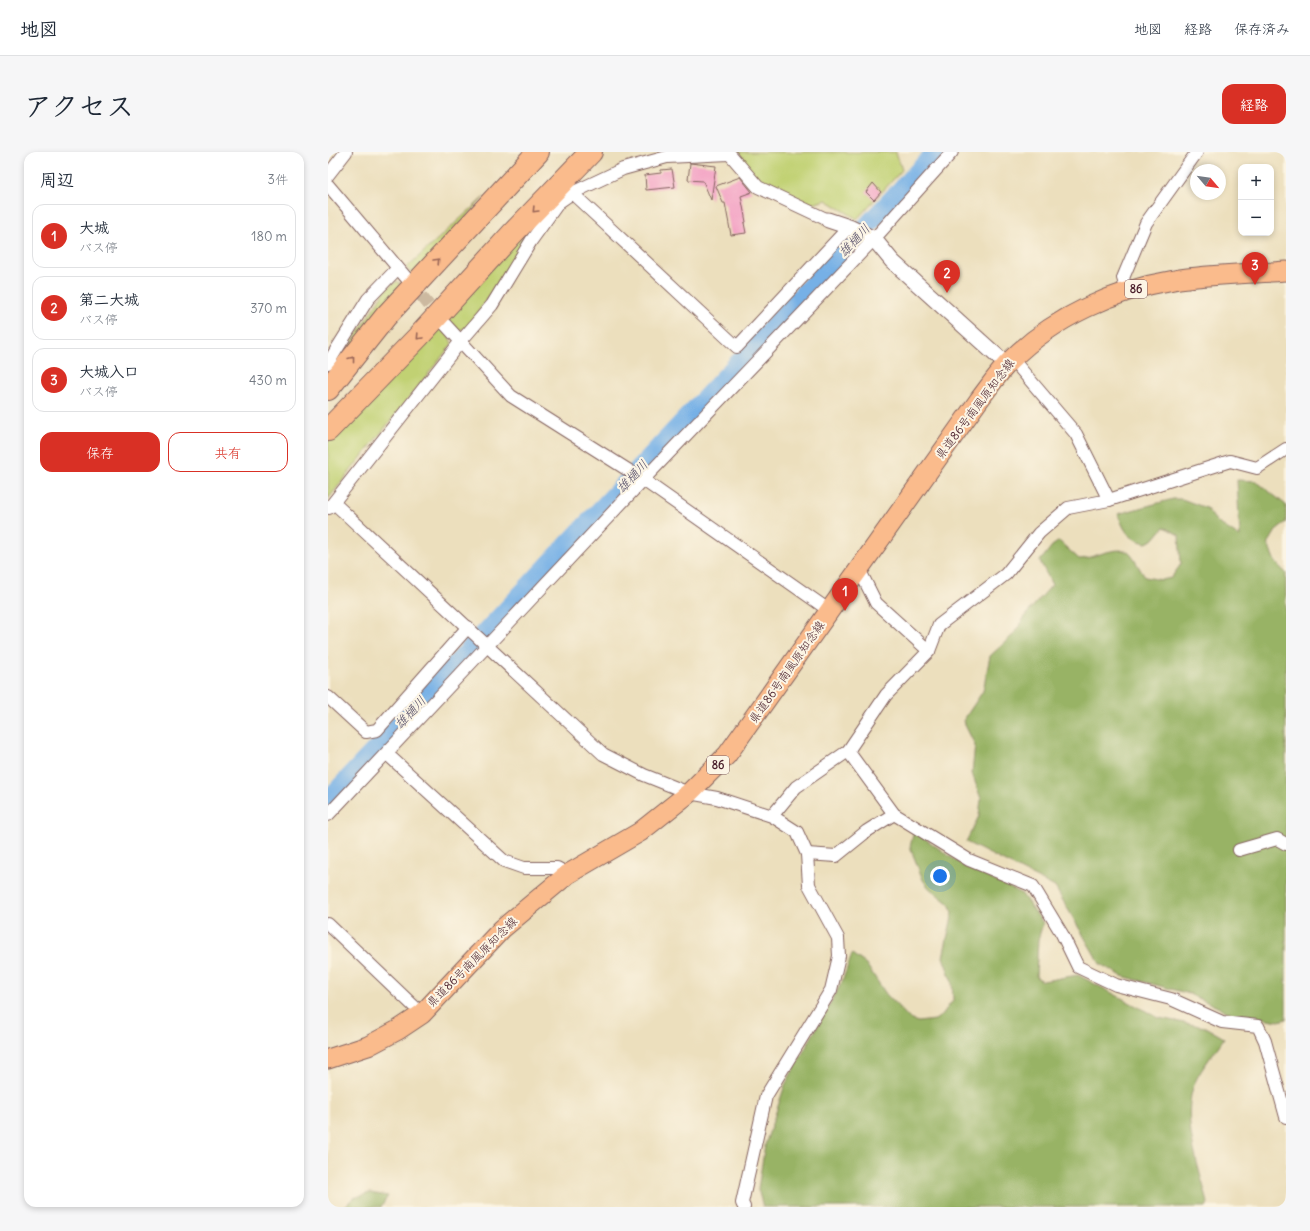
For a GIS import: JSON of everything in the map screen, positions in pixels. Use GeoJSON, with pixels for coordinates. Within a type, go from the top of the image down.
{"type":"FeatureCollection","features":[{"type":"Feature","properties":{"kind":"highway"},"geometry":{"type":"LineString","coordinates":[[328,389],[386,316],[538,152]]}},
{"type":"Feature","properties":{"kind":"highway"},"geometry":{"type":"LineString","coordinates":[[328,430],[419,336],[512,234],[591,152]]}},
{"type":"Feature","properties":{"kind":"main road","name":"県道86号南風原知念線"},"geometry":{"type":"LineString","coordinates":[[328,1059],[368,1046],[398,1030],[422,1014],[502,929],[568,874],[640,832],[689,793],[727,755],[1009,362],[1065,319],[1127,291],[1175,280],[1286,271]]}},
{"type":"Feature","properties":{"kind":"street"},"geometry":{"type":"LineString","coordinates":[[328,176],[346,152]]}},
{"type":"Feature","properties":{"kind":"street"},"geometry":{"type":"LineString","coordinates":[[328,815],[489,646],[637,476],[871,238],[952,152]]}},
{"type":"Feature","properties":{"kind":"street"},"geometry":{"type":"LineString","coordinates":[[1127,291],[1123,278],[1146,223],[1197,152]]}},
{"type":"Feature","properties":{"kind":"street"},"geometry":{"type":"LineString","coordinates":[[744,1207],[742,1203],[766,1096],[831,990],[839,956],[838,938],[809,886],[807,854],[797,832],[772,816],[717,798],[689,793],[644,775],[603,754],[489,646],[331,506],[461,341],[492,305],[531,241],[559,202],[572,193],[623,169],[667,157],[729,153],[758,187],[828,220],[851,227],[871,238],[892,261],[1009,362],[1076,434],[1109,500]]}},
{"type":"Feature","properties":{"kind":"street"},"geometry":{"type":"LineString","coordinates":[[328,185],[409,282]]}},
{"type":"Feature","properties":{"kind":"street"},"geometry":{"type":"LineString","coordinates":[[572,193],[737,347],[851,227]]}},
{"type":"Feature","properties":{"kind":"street"},"geometry":{"type":"LineString","coordinates":[[328,363],[368,299],[397,269]]}},
{"type":"Feature","properties":{"kind":"street"},"geometry":{"type":"LineString","coordinates":[[442,321],[511,396],[637,476],[830,611]]}},
{"type":"Feature","properties":{"kind":"street"},"geometry":{"type":"LineString","coordinates":[[772,816],[796,787],[848,751],[886,695],[929,651],[939,625],[1006,574],[1039,533],[1068,508],[1109,500],[1230,461],[1257,468],[1286,449]]}},
{"type":"Feature","properties":{"kind":"street"},"geometry":{"type":"LineString","coordinates":[[859,569],[876,603],[929,651]]}},
{"type":"Feature","properties":{"kind":"street"},"geometry":{"type":"LineString","coordinates":[[328,697],[366,732],[376,730],[468,627]]}},
{"type":"Feature","properties":{"kind":"street"},"geometry":{"type":"LineString","coordinates":[[848,751],[894,814],[969,860],[1033,886],[1062,934],[1078,967],[1116,985],[1171,999],[1222,1022],[1258,1026],[1266,1041],[1286,1114]]}},
{"type":"Feature","properties":{"kind":"street"},"geometry":{"type":"LineString","coordinates":[[387,754],[504,861],[524,868],[556,868],[568,874]]}},
{"type":"Feature","properties":{"kind":"street"},"geometry":{"type":"LineString","coordinates":[[807,854],[836,856],[867,832],[894,814]]}},
{"type":"Feature","properties":{"kind":"street"},"geometry":{"type":"LineString","coordinates":[[1239,850],[1277,839],[1286,844]]}},
{"type":"Feature","properties":{"kind":"street"},"geometry":{"type":"LineString","coordinates":[[328,924],[422,1014]]}},
{"type":"Feature","properties":{"kind":"green space"},"geometry":{"type":"Polygon","coordinates":[[[735,152],[896,152],[902,170],[857,219],[826,200],[806,206],[760,183],[735,152]]]}},
{"type":"Feature","properties":{"kind":"green space"},"geometry":{"type":"Polygon","coordinates":[[[484,197],[415,276],[406,268],[484,197]]]}},
{"type":"Feature","properties":{"kind":"green space"},"geometry":{"type":"Polygon","coordinates":[[[552,201],[496,287],[467,328],[456,331],[446,319],[552,201]]]}},
{"type":"Feature","properties":{"kind":"green space"},"geometry":{"type":"Polygon","coordinates":[[[397,281],[405,287],[328,376],[328,370],[348,348],[385,290],[397,281]]]}},
{"type":"Feature","properties":{"kind":"green space"},"geometry":{"type":"Polygon","coordinates":[[[438,326],[449,336],[452,344],[328,499],[328,442],[438,326]]]}},
{"type":"Feature","properties":{"kind":"green space"},"geometry":{"type":"Polygon","coordinates":[[[1237,480],[1256,481],[1286,505],[1286,522],[1277,529],[1268,544],[1275,562],[1286,573],[1286,1019],[1279,1021],[1228,1012],[1190,994],[1122,976],[1100,964],[1055,887],[966,842],[979,816],[981,799],[972,773],[975,745],[963,721],[983,691],[990,656],[1013,635],[1028,612],[1052,585],[1040,561],[1052,546],[1059,541],[1079,559],[1106,552],[1121,550],[1126,551],[1133,557],[1145,577],[1162,580],[1171,578],[1181,564],[1179,535],[1164,527],[1153,540],[1146,543],[1140,541],[1128,533],[1122,525],[1118,514],[1173,499],[1182,499],[1206,508],[1217,522],[1240,537],[1237,480]]]}},
{"type":"Feature","properties":{"kind":"green space"},"geometry":{"type":"Polygon","coordinates":[[[914,831],[965,867],[1021,893],[1043,923],[1038,940],[1036,977],[1043,981],[1078,975],[1159,1018],[1205,1027],[1224,1038],[1195,1082],[1189,1111],[1192,1142],[1208,1203],[1206,1207],[763,1207],[758,1189],[765,1145],[785,1085],[842,982],[852,954],[866,964],[886,994],[910,1019],[918,1022],[935,1020],[942,1015],[953,1000],[952,982],[943,957],[953,912],[949,904],[929,888],[923,880],[910,847],[914,831]]]}},
{"type":"Feature","properties":{"kind":"green space"},"geometry":{"type":"Polygon","coordinates":[[[370,1193],[388,1196],[381,1207],[344,1207],[353,1198],[370,1193]]]}},
{"type":"Feature","properties":{"kind":"building"},"geometry":{"type":"Polygon","coordinates":[[[690,163],[716,166],[711,200],[703,181],[688,180],[690,163]]]}},
{"type":"Feature","properties":{"kind":"building"},"geometry":{"type":"Polygon","coordinates":[[[672,169],[675,187],[646,190],[645,175],[661,173],[661,170],[672,169]]]}},
{"type":"Feature","properties":{"kind":"building"},"geometry":{"type":"Polygon","coordinates":[[[740,177],[752,192],[741,196],[746,222],[744,223],[746,233],[731,235],[725,203],[723,203],[716,186],[740,177]]]}},
{"type":"Feature","properties":{"kind":"building"},"geometry":{"type":"Polygon","coordinates":[[[873,183],[881,192],[874,200],[866,192],[873,183]]]}},
{"type":"Feature","properties":{"kind":"waterway","name":"雄樋川"},"geometry":{"type":"LineString","coordinates":[[328,800],[936,152]]}},
{"type":"Feature","properties":{"kind":"tunnel"},"geometry":{"type":"LineString","coordinates":[[410,282],[440,319]]}},
{"type":"Feature","properties":{"kind":"place","name":"大城入口"},"geometry":{"type":"Point","coordinates":[1255,285]}},
{"type":"Feature","properties":{"kind":"place","name":"第二大城"},"geometry":{"type":"Point","coordinates":[947,293]}},
{"type":"Feature","properties":{"kind":"place","name":"大城"},"geometry":{"type":"Point","coordinates":[845,611]}}]}
